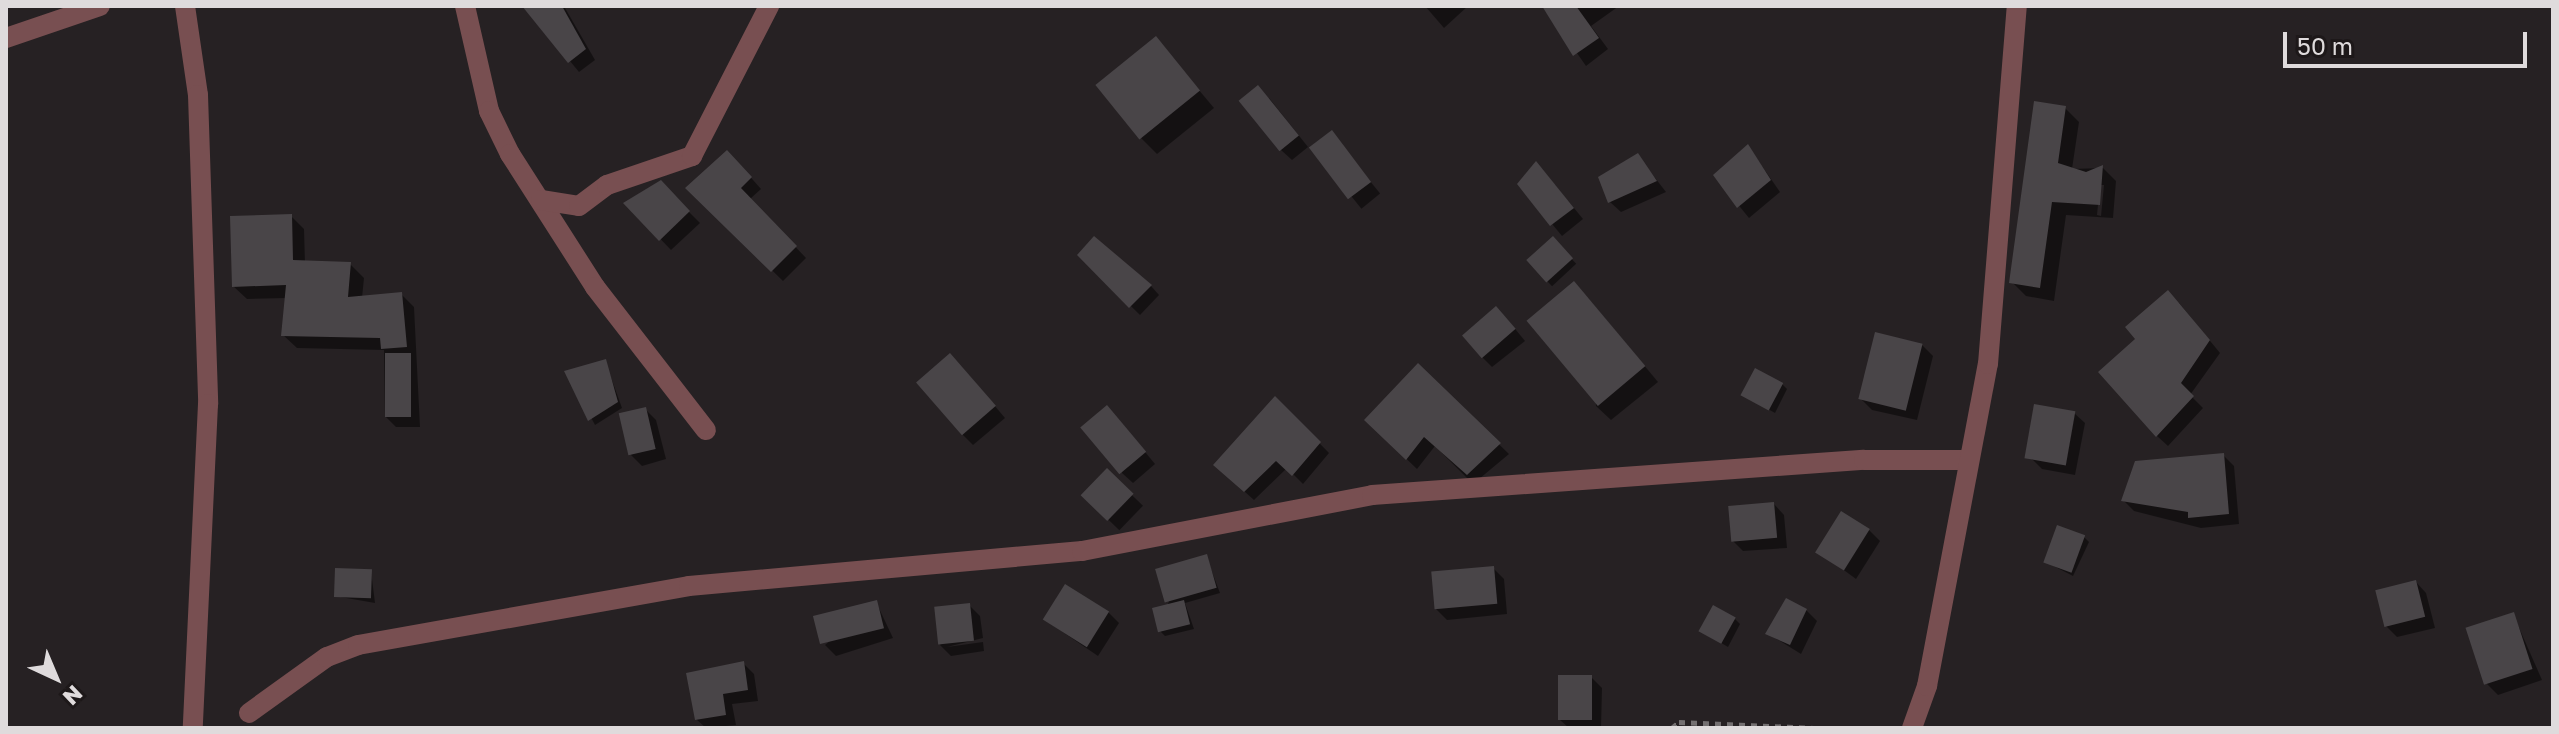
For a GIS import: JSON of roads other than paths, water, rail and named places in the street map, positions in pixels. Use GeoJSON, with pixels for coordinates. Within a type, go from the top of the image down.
{"type":"FeatureCollection","features":[{"type":"Feature","properties":{"kind":"street"},"geometry":{"type":"LineString","coordinates":[[6,38],[100,6]]}},
{"type":"Feature","properties":{"kind":"street"},"geometry":{"type":"LineString","coordinates":[[185,6],[198,95],[208,404],[193,728]]}},
{"type":"Feature","properties":{"kind":"street"},"geometry":{"type":"LineString","coordinates":[[465,6],[489,111],[595,287],[706,430]]}},
{"type":"Feature","properties":{"kind":"street"},"geometry":{"type":"LineString","coordinates":[[541,200],[579,206],[607,185],[692,156],[769,6]]}},
{"type":"Feature","properties":{"kind":"street"},"geometry":{"type":"LineString","coordinates":[[1912,728],[1927,686],[1967,460],[1988,364],[2017,6]]}},
{"type":"Feature","properties":{"kind":"street"},"geometry":{"type":"LineString","coordinates":[[249,713],[316,664],[358,645],[689,586],[1082,551],[1372,495],[1864,460],[1967,460]]}}]}
